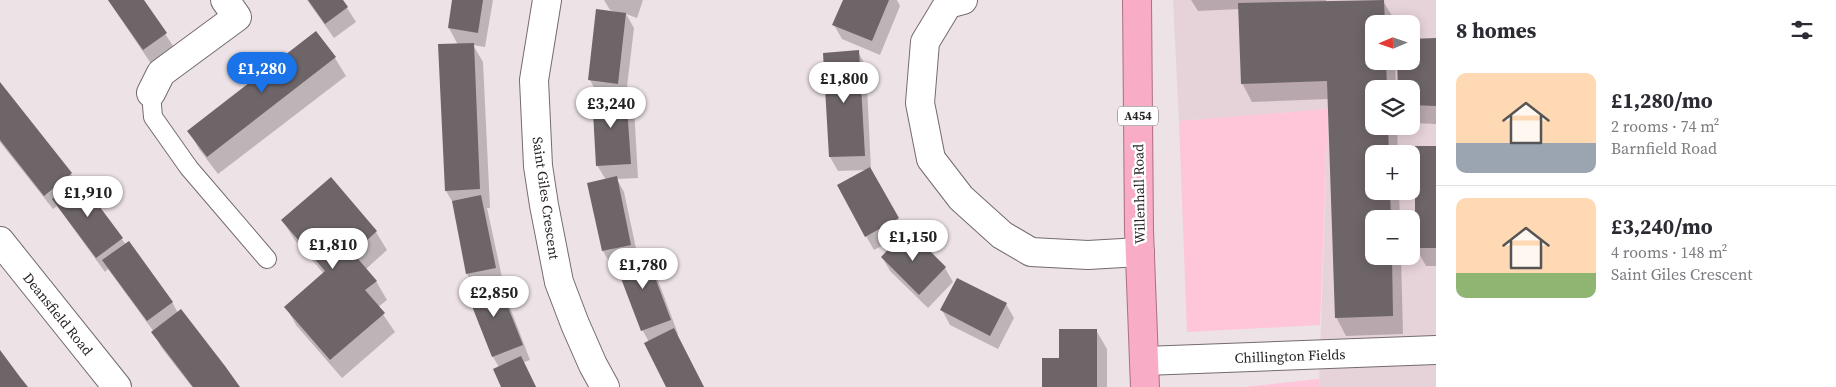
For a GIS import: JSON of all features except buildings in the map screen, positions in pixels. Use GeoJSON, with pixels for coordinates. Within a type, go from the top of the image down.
{"type":"FeatureCollection","features":[{"type":"Feature","properties":{"kind":"highway","name":"Willenhall Road"},"geometry":{"type":"LineString","coordinates":[[1137,0],[1140,252],[1144,374]]}},
{"type":"Feature","properties":{"kind":"street"},"geometry":{"type":"LineString","coordinates":[[151,93],[162,73],[238,17],[225,0]]}},
{"type":"Feature","properties":{"kind":"street","name":"Saint Giles Crescent"},"geometry":{"type":"LineString","coordinates":[[547,0],[534,80],[538,166],[559,282],[582,340],[605,387]]}},
{"type":"Feature","properties":{"kind":"street"},"geometry":{"type":"LineString","coordinates":[[963,0],[948,4],[926,42],[920,103],[930,159],[961,198],[1002,235],[1031,252],[1088,255],[1140,252]]}},
{"type":"Feature","properties":{"kind":"street","name":"Deansfield Road"},"geometry":{"type":"LineString","coordinates":[[0,241],[117,387]]}},
{"type":"Feature","properties":{"kind":"street","name":"Chillington Fields"},"geometry":{"type":"LineString","coordinates":[[1144,374],[1436,350]]}},
{"type":"Feature","properties":{"kind":"lane"},"geometry":{"type":"LineString","coordinates":[[151,93],[153,117],[189,168],[267,260]]}},
{"type":"Feature","properties":{"kind":"shaded area"},"geometry":{"type":"Polygon","coordinates":[[[1173,0],[1436,0],[1436,387],[1319,387],[1328,109],[1179,121],[1173,0]]]}},
{"type":"Feature","properties":{"kind":"shaded area"},"geometry":{"type":"Polygon","coordinates":[[[1328,109],[1320,325],[1187,332],[1179,121],[1328,109]]]}},
{"type":"Feature","properties":{"kind":"shaded area"},"geometry":{"type":"Polygon","coordinates":[[[1319,379],[1319,387],[1244,387],[1319,379]]]}}]}
